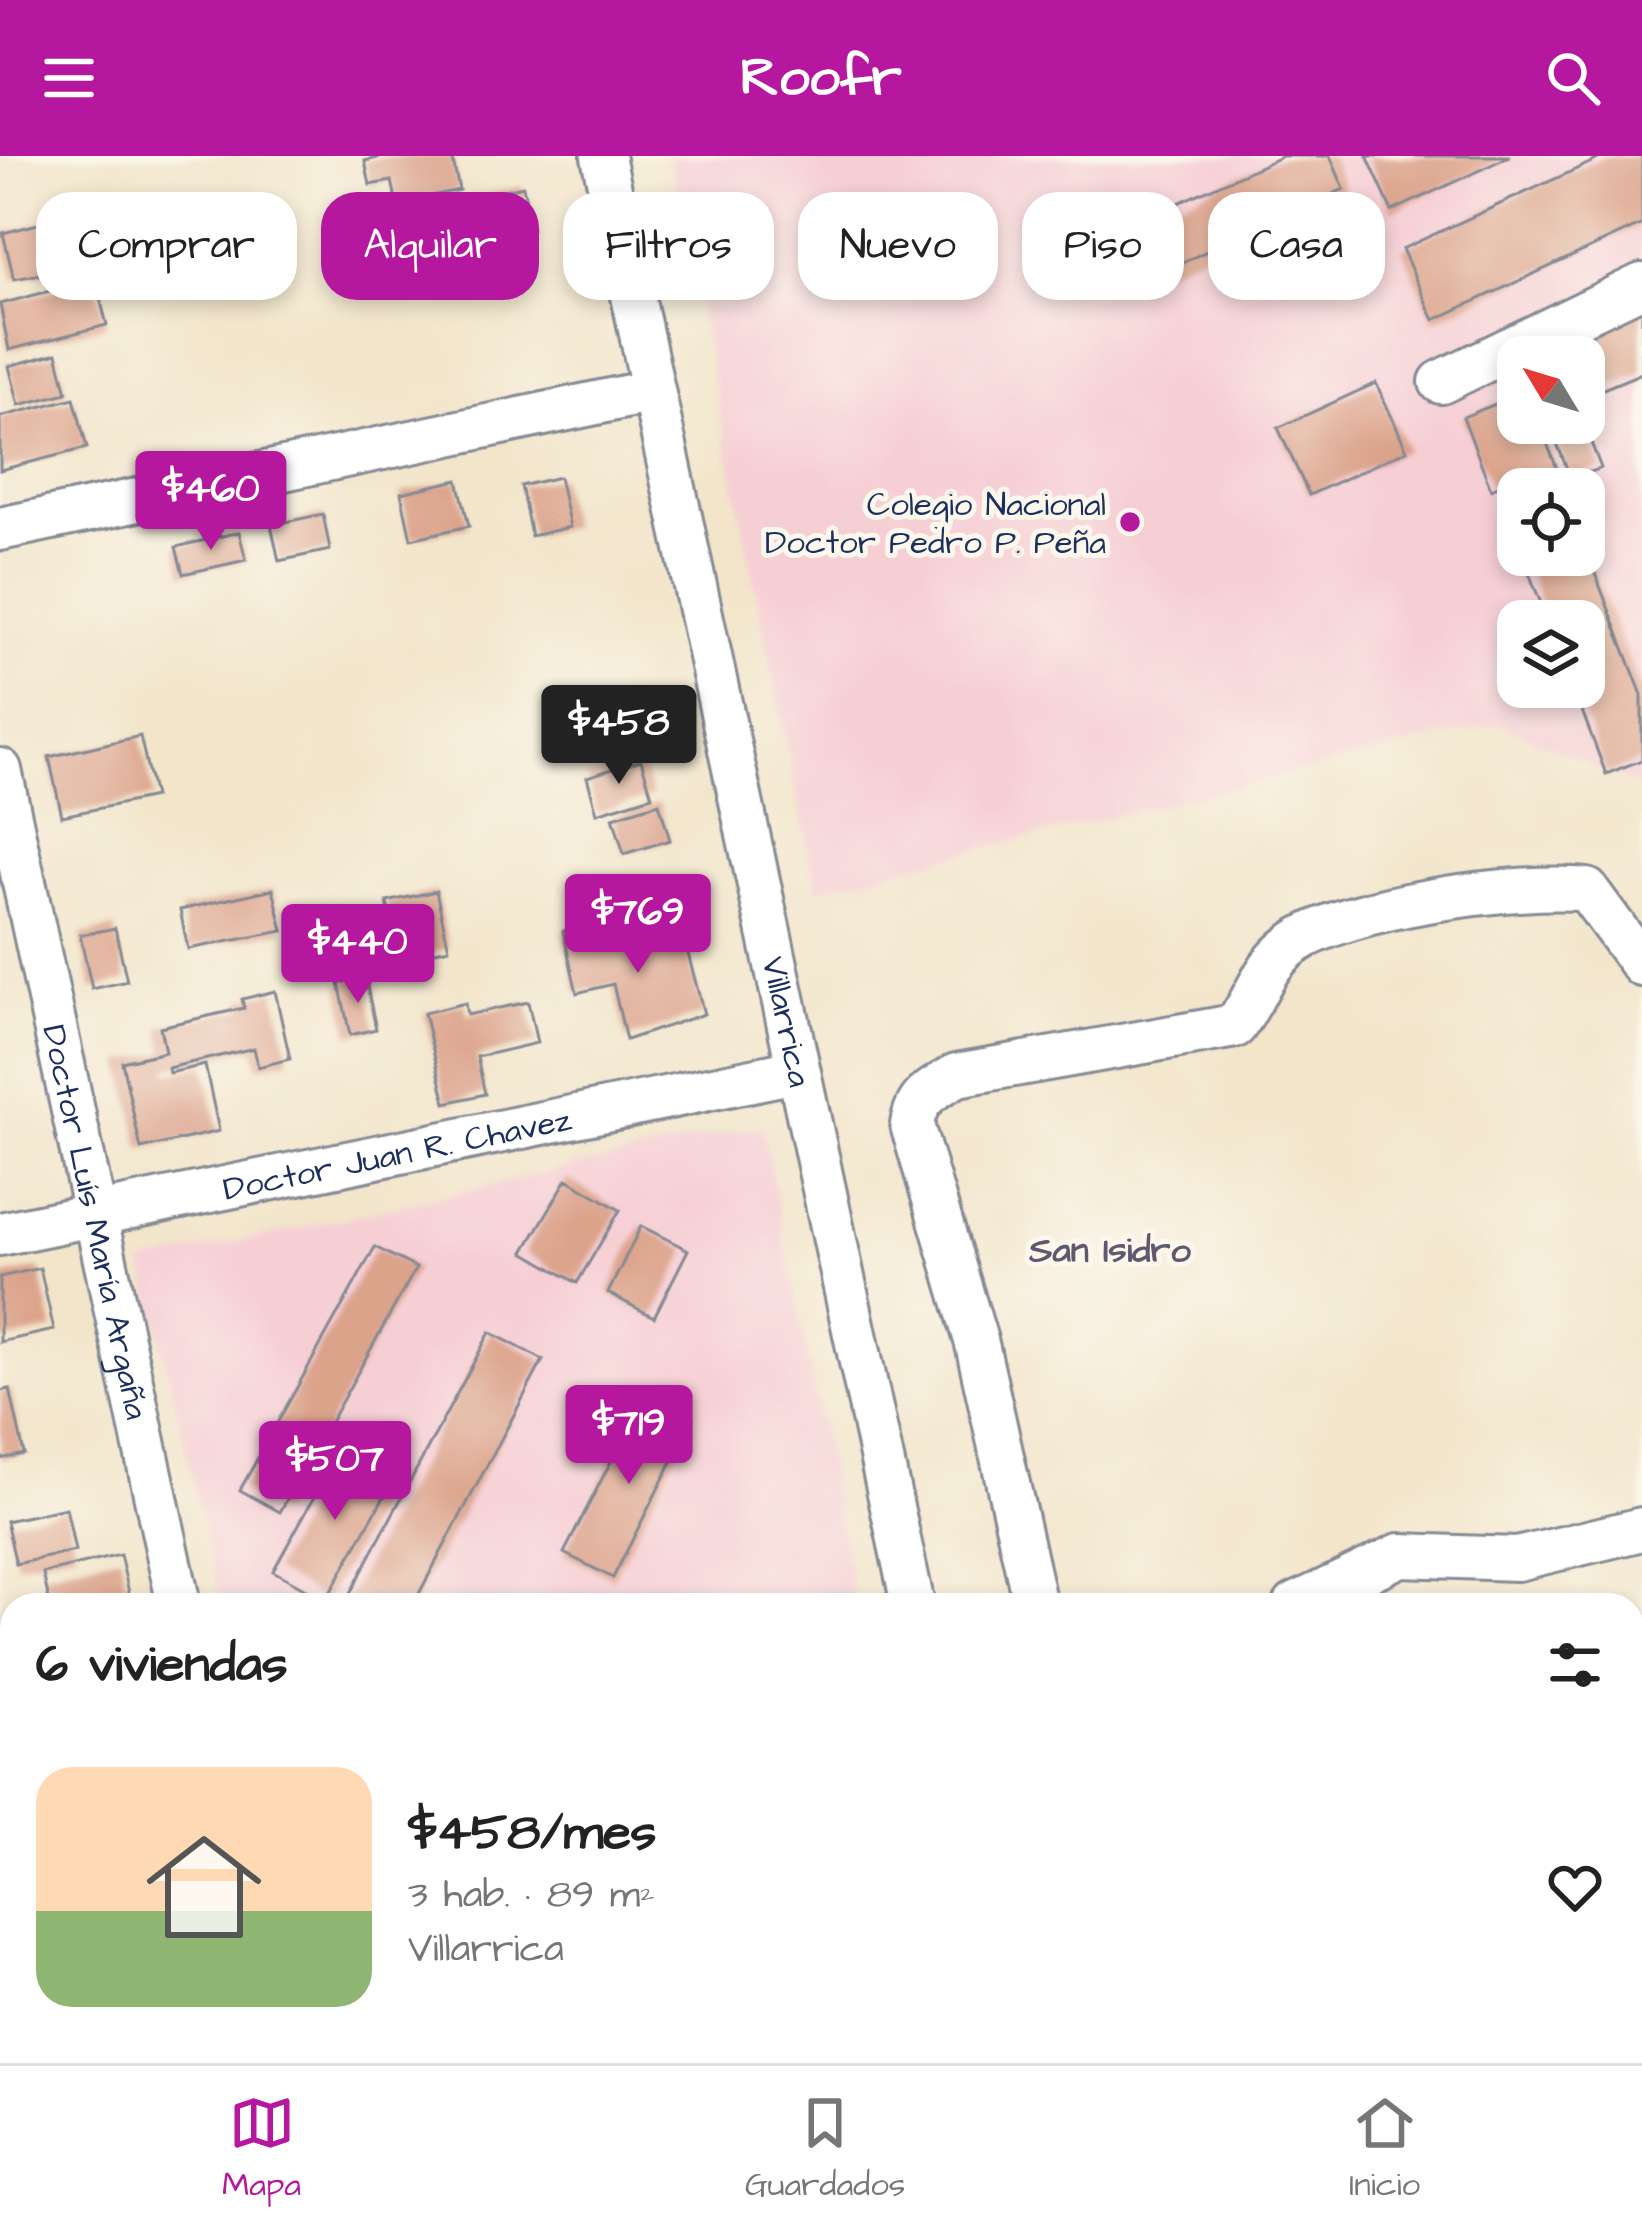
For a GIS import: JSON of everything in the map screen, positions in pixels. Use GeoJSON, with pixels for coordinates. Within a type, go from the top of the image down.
{"type":"FeatureCollection","features":[{"type":"Feature","properties":{"kind":"street","name":"Villarrica"},"geometry":{"type":"LineString","coordinates":[[604,156],[910,1593]]}},
{"type":"Feature","properties":{"kind":"street"},"geometry":{"type":"LineString","coordinates":[[1442,382],[1642,285]]}},
{"type":"Feature","properties":{"kind":"street"},"geometry":{"type":"LineString","coordinates":[[0,529],[653,392]]}},
{"type":"Feature","properties":{"kind":"street","name":"Doctor Luís María Argaña"},"geometry":{"type":"LineString","coordinates":[[0,770],[176,1593]]}},
{"type":"Feature","properties":{"kind":"street"},"geometry":{"type":"LineString","coordinates":[[1032,1593],[977,1344],[913,1125],[915,1106],[923,1095],[957,1075],[1235,1026],[1251,1006],[1262,971],[1295,942],[1377,912],[1544,884],[1587,890],[1642,965]]}},
{"type":"Feature","properties":{"kind":"street","name":"Doctor Juan R. Chavez"},"geometry":{"type":"LineString","coordinates":[[0,1234],[796,1071]]}},
{"type":"Feature","properties":{"kind":"street"},"geometry":{"type":"LineString","coordinates":[[1321,1593],[1400,1556],[1517,1559],[1642,1529]]}},
{"type":"Feature","properties":{"kind":"shaded area","name":"Colegio Nacional Doctor Pedro P. Peña"},"geometry":{"type":"Polygon","coordinates":[[[668,156],[1642,156],[1642,788],[1497,723],[816,889],[697,300],[774,300],[774,192],[675,192],[668,156]]]}},
{"type":"Feature","properties":{"kind":"shaded area"},"geometry":{"type":"Polygon","coordinates":[[[762,1125],[854,1593],[218,1593],[143,1263],[762,1125]]]}},
{"type":"Feature","properties":{"kind":"building"},"geometry":{"type":"Polygon","coordinates":[[[387,156],[452,156],[459,190],[394,192],[392,181],[370,185],[365,161],[387,156]]]}},
{"type":"Feature","properties":{"kind":"building"},"geometry":{"type":"Polygon","coordinates":[[[1283,156],[1330,156],[1344,189],[1208,192],[1208,251],[1184,262],[1184,200],[1283,156]]]}},
{"type":"Feature","properties":{"kind":"building"},"geometry":{"type":"Polygon","coordinates":[[[1367,156],[1510,156],[1392,211],[1367,156]]]}},
{"type":"Feature","properties":{"kind":"building"},"geometry":{"type":"Polygon","coordinates":[[[1605,156],[1642,156],[1642,224],[1434,320],[1402,249],[1605,156]]]}},
{"type":"Feature","properties":{"kind":"building"},"geometry":{"type":"Polygon","coordinates":[[[36,224],[36,275],[14,279],[3,233],[36,224]]]}},
{"type":"Feature","properties":{"kind":"building"},"geometry":{"type":"Polygon","coordinates":[[[36,295],[36,300],[100,300],[107,325],[9,350],[0,304],[36,295]]]}},
{"type":"Feature","properties":{"kind":"building"},"geometry":{"type":"Polygon","coordinates":[[[1642,305],[1642,373],[1605,388],[1605,336],[1570,336],[1642,305]]]}},
{"type":"Feature","properties":{"kind":"building"},"geometry":{"type":"Polygon","coordinates":[[[57,353],[67,393],[19,405],[9,366],[57,353]]]}},
{"type":"Feature","properties":{"kind":"building"},"geometry":{"type":"Polygon","coordinates":[[[1376,383],[1407,450],[1309,495],[1278,428],[1376,383]]]}},
{"type":"Feature","properties":{"kind":"building"},"geometry":{"type":"Polygon","coordinates":[[[74,398],[87,448],[0,470],[0,417],[74,398]]]}},
{"type":"Feature","properties":{"kind":"building"},"geometry":{"type":"Polygon","coordinates":[[[1497,403],[1497,444],[1547,444],[1557,468],[1497,468],[1497,486],[1491,489],[1463,417],[1497,403]]]}},
{"type":"Feature","properties":{"kind":"building"},"geometry":{"type":"Polygon","coordinates":[[[1557,444],[1592,444],[1601,468],[1567,468],[1557,444]]]}},
{"type":"Feature","properties":{"kind":"building"},"geometry":{"type":"Polygon","coordinates":[[[559,477],[570,527],[531,536],[521,486],[559,477]]]}},
{"type":"Feature","properties":{"kind":"building"},"geometry":{"type":"Polygon","coordinates":[[[458,480],[469,526],[411,539],[401,493],[458,480]]]}},
{"type":"Feature","properties":{"kind":"building"},"geometry":{"type":"Polygon","coordinates":[[[323,514],[330,550],[279,561],[271,525],[323,514]]]}},
{"type":"Feature","properties":{"kind":"building"},"geometry":{"type":"Polygon","coordinates":[[[239,532],[246,560],[183,574],[176,547],[239,532]]]}},
{"type":"Feature","properties":{"kind":"building"},"geometry":{"type":"Polygon","coordinates":[[[1530,576],[1596,576],[1642,695],[1642,760],[1606,774],[1581,708],[1605,708],[1605,600],[1540,600],[1530,576]]]}},
{"type":"Feature","properties":{"kind":"building"},"geometry":{"type":"Polygon","coordinates":[[[629,712],[637,742],[592,756],[583,725],[629,712]]]}},
{"type":"Feature","properties":{"kind":"building"},"geometry":{"type":"Polygon","coordinates":[[[140,736],[154,797],[62,816],[49,757],[140,736]]]}},
{"type":"Feature","properties":{"kind":"building"},"geometry":{"type":"Polygon","coordinates":[[[641,760],[652,796],[597,813],[587,777],[641,760]]]}},
{"type":"Feature","properties":{"kind":"building"},"geometry":{"type":"Polygon","coordinates":[[[659,803],[670,840],[624,854],[613,817],[659,803]]]}},
{"type":"Feature","properties":{"kind":"building"},"geometry":{"type":"Polygon","coordinates":[[[273,889],[283,931],[188,949],[180,910],[273,889]]]}},
{"type":"Feature","properties":{"kind":"building"},"geometry":{"type":"Polygon","coordinates":[[[436,891],[449,948],[399,959],[387,902],[436,891]]]}},
{"type":"Feature","properties":{"kind":"building"},"geometry":{"type":"Polygon","coordinates":[[[601,922],[606,944],[681,927],[704,1014],[626,1040],[613,984],[577,993],[563,931],[601,922]]]}},
{"type":"Feature","properties":{"kind":"building"},"geometry":{"type":"Polygon","coordinates":[[[115,928],[127,981],[92,989],[80,935],[115,928]]]}},
{"type":"Feature","properties":{"kind":"building"},"geometry":{"type":"Polygon","coordinates":[[[365,977],[376,1029],[350,1035],[339,983],[365,977]]]}},
{"type":"Feature","properties":{"kind":"building"},"geometry":{"type":"Polygon","coordinates":[[[275,991],[290,1059],[258,1067],[254,1048],[168,1068],[169,1073],[205,1065],[219,1131],[141,1149],[122,1062],[165,1052],[160,1027],[244,1008],[242,999],[275,991]]]}},
{"type":"Feature","properties":{"kind":"building"},"geometry":{"type":"Polygon","coordinates":[[[528,1002],[537,1043],[477,1057],[485,1094],[446,1103],[424,1013],[465,1003],[467,1015],[528,1002]]]}},
{"type":"Feature","properties":{"kind":"building"},"geometry":{"type":"Polygon","coordinates":[[[567,1179],[620,1210],[577,1283],[524,1252],[567,1179]]]}},
{"type":"Feature","properties":{"kind":"building"},"geometry":{"type":"Polygon","coordinates":[[[641,1226],[688,1250],[654,1317],[608,1293],[641,1226]]]}},
{"type":"Feature","properties":{"kind":"building"},"geometry":{"type":"Polygon","coordinates":[[[375,1247],[416,1268],[280,1512],[240,1490],[375,1247]]]}},
{"type":"Feature","properties":{"kind":"building"},"geometry":{"type":"Polygon","coordinates":[[[40,1268],[54,1330],[0,1342],[0,1277],[40,1268]]]}},
{"type":"Feature","properties":{"kind":"building"},"geometry":{"type":"Polygon","coordinates":[[[490,1332],[543,1360],[419,1593],[350,1593],[490,1332]]]}},
{"type":"Feature","properties":{"kind":"building"},"geometry":{"type":"Polygon","coordinates":[[[10,1389],[24,1454],[0,1459],[0,1391],[10,1389]]]}},
{"type":"Feature","properties":{"kind":"building"},"geometry":{"type":"Polygon","coordinates":[[[645,1395],[693,1420],[613,1578],[564,1553],[645,1395]]]}},
{"type":"Feature","properties":{"kind":"building"},"geometry":{"type":"Polygon","coordinates":[[[343,1445],[396,1475],[330,1593],[313,1593],[273,1571],[343,1445]]]}},
{"type":"Feature","properties":{"kind":"building"},"geometry":{"type":"Polygon","coordinates":[[[66,1508],[75,1551],[16,1564],[6,1521],[66,1508]]]}},
{"type":"Feature","properties":{"kind":"building"},"geometry":{"type":"Polygon","coordinates":[[[120,1555],[129,1593],[47,1593],[43,1573],[120,1555]]]}},
{"type":"Feature","properties":{"kind":"place","name":"Colegio Nacional Doctor Pedro P. Peña"},"geometry":{"type":"Point","coordinates":[1130,522]}},
{"type":"Feature","properties":{"kind":"district","name":"San Isidro"},"geometry":{"type":"Point","coordinates":[1110,1248]}}]}
